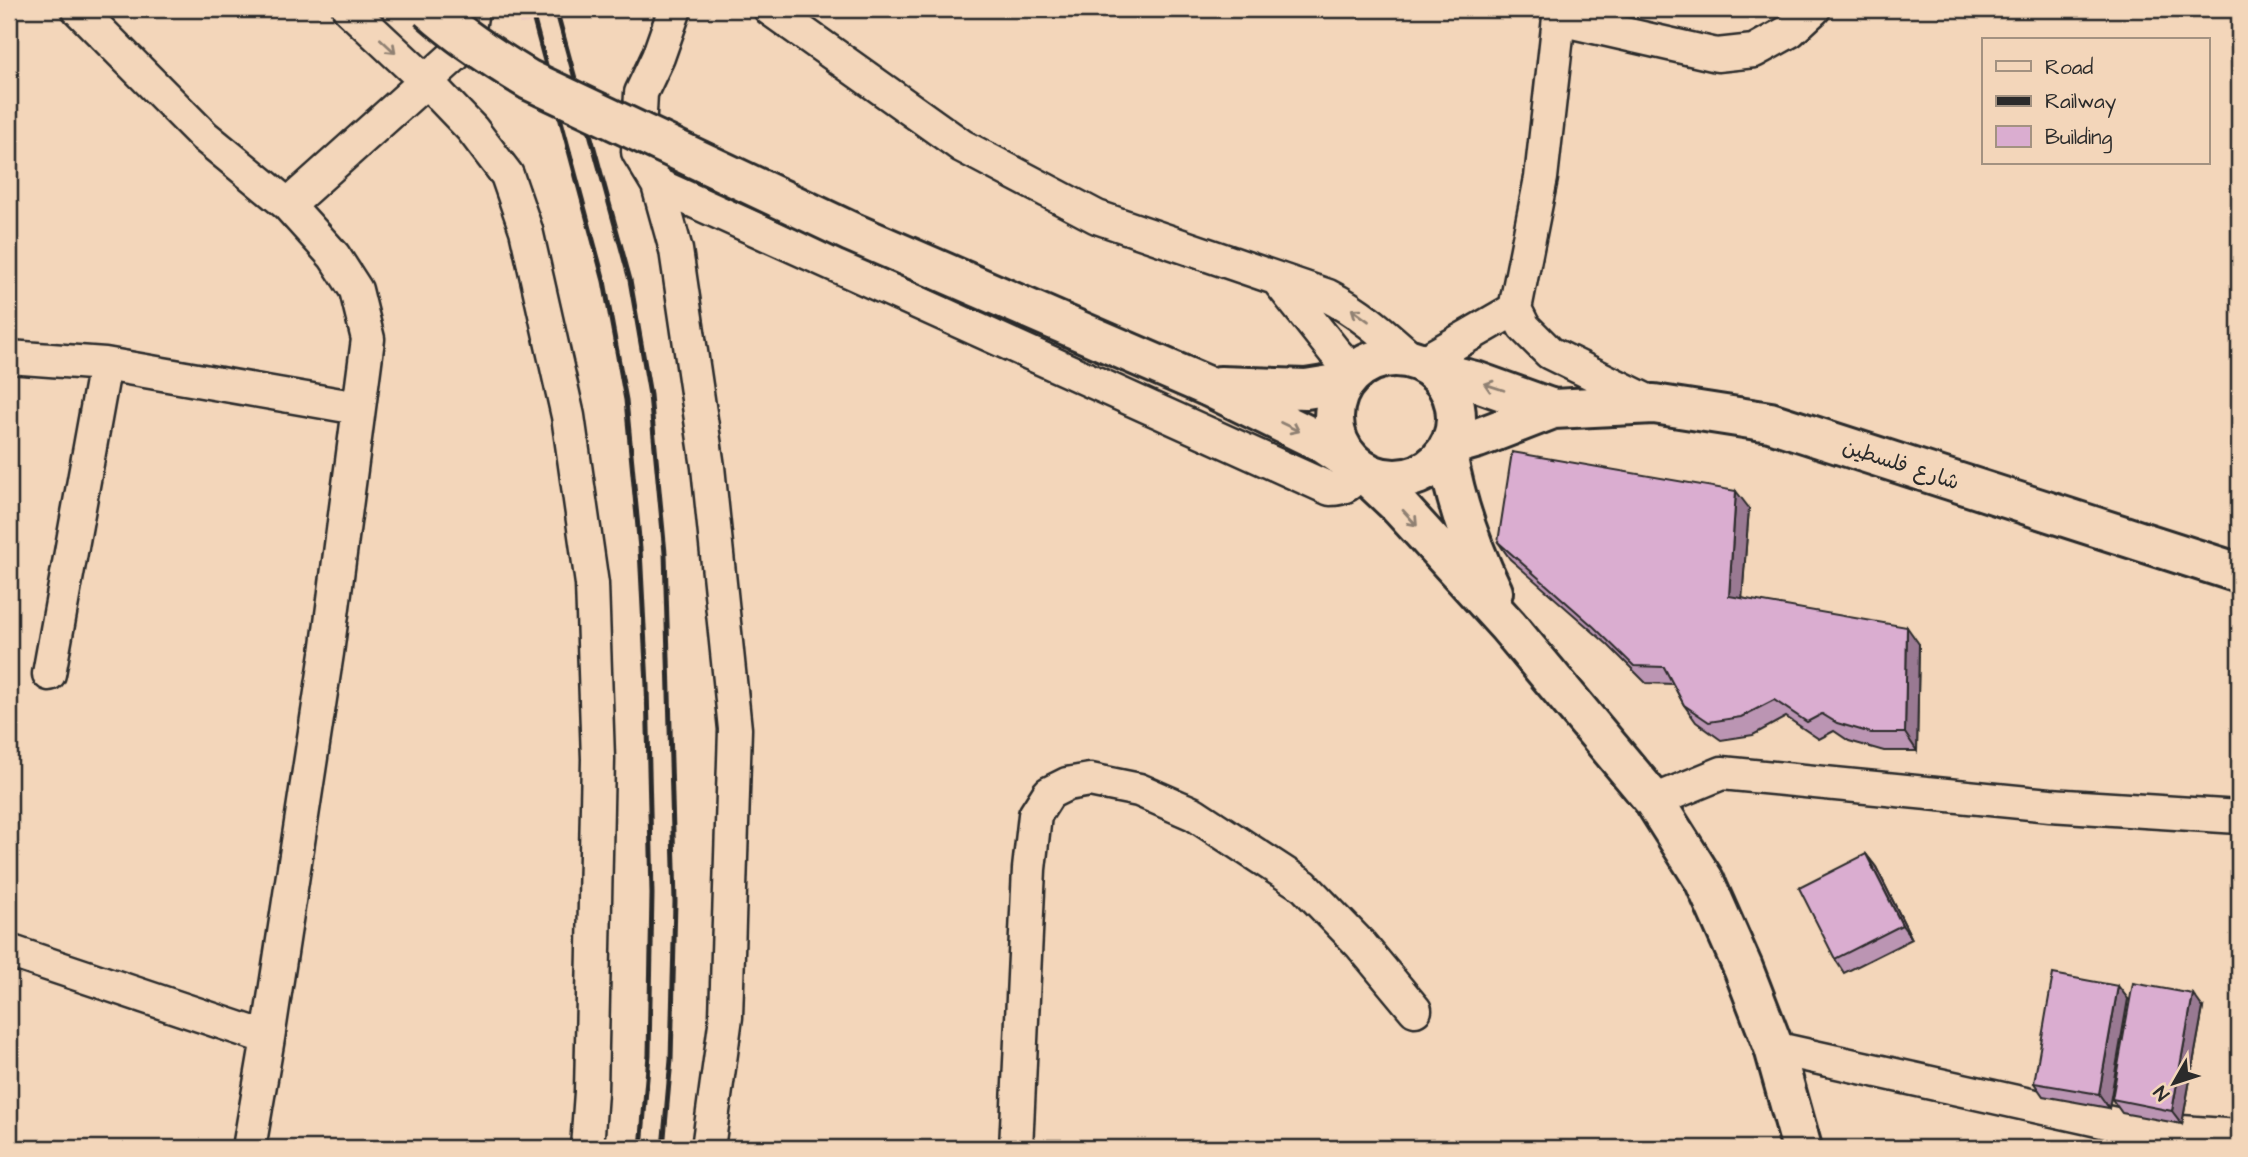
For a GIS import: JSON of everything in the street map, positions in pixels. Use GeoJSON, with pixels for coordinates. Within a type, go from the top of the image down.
{"type":"FeatureCollection","features":[{"type":"Feature","properties":{"kind":"main road"},"geometry":{"type":"LineString","coordinates":[[429,9],[488,55],[529,80],[851,232],[1207,386],[1318,441],[1358,468],[1381,479],[1404,480],[1425,472],[1448,450],[1553,409]]}},
{"type":"Feature","properties":{"kind":"main road"},"geometry":{"type":"LineString","coordinates":[[1207,386],[1307,389],[1348,378],[1371,361],[1391,357],[1423,364],[1553,409]]}},
{"type":"Feature","properties":{"kind":"main road"},"geometry":{"type":"LineString","coordinates":[[1423,364],[1447,387],[1455,406],[1456,427],[1448,450],[1454,494],[1472,550],[1508,626]]}},
{"type":"Feature","properties":{"kind":"main road"},"geometry":{"type":"LineString","coordinates":[[1348,378],[1334,404],[1333,426],[1340,448],[1397,504],[1508,626],[1654,801],[1704,880],[1743,968],[1774,1048],[1802,1148]]}},
{"type":"Feature","properties":{"kind":"main road","name":"شارع فلسطين"},"geometry":{"type":"LineString","coordinates":[[1553,409],[1654,404],[1770,422],[2239,573]]}},
{"type":"Feature","properties":{"kind":"street"},"geometry":{"type":"LineString","coordinates":[[78,9],[204,135],[288,205],[334,256],[356,290],[368,339],[327,653],[249,1148]]}},
{"type":"Feature","properties":{"kind":"street"},"geometry":{"type":"LineString","coordinates":[[349,9],[427,82],[472,129],[507,175],[526,230],[568,416],[592,584],[598,759],[591,1092],[587,1148]]}},
{"type":"Feature","properties":{"kind":"street"},"geometry":{"type":"LineString","coordinates":[[288,205],[455,55],[469,30],[472,9]]}},
{"type":"Feature","properties":{"kind":"street"},"geometry":{"type":"LineString","coordinates":[[674,9],[658,57],[641,93],[638,152],[658,185],[676,250],[708,467],[735,729],[726,1017],[708,1148]]}},
{"type":"Feature","properties":{"kind":"street"},"geometry":{"type":"LineString","coordinates":[[770,9],[962,146],[1097,217],[1328,296],[1349,307],[1423,364],[1515,309]]}},
{"type":"Feature","properties":{"kind":"street"},"geometry":{"type":"LineString","coordinates":[[1654,404],[1549,353],[1524,327],[1515,309],[1541,178],[1560,14],[1717,55],[1754,51],[1790,31],[1814,9]]}},
{"type":"Feature","properties":{"kind":"street"},"geometry":{"type":"LineString","coordinates":[[658,185],[1330,489],[1341,489],[1350,483],[1358,468]]}},
{"type":"Feature","properties":{"kind":"street"},"geometry":{"type":"LineString","coordinates":[[1277,279],[1334,351],[1348,378]]}},
{"type":"Feature","properties":{"kind":"street"},"geometry":{"type":"LineString","coordinates":[[9,357],[105,364],[358,408]]}},
{"type":"Feature","properties":{"kind":"street"},"geometry":{"type":"LineString","coordinates":[[48,674],[105,364]]}},
{"type":"Feature","properties":{"kind":"street"},"geometry":{"type":"LineString","coordinates":[[1654,801],[1722,773],[2050,805],[2239,817]]}},
{"type":"Feature","properties":{"kind":"street"},"geometry":{"type":"LineString","coordinates":[[1016,1148],[1029,869],[1035,815],[1049,793],[1067,784],[1090,780],[1139,790],[1194,814],[1304,886],[1361,945],[1415,1010]]}},
{"type":"Feature","properties":{"kind":"street"},"geometry":{"type":"LineString","coordinates":[[9,951],[268,1038]]}},
{"type":"Feature","properties":{"kind":"street"},"geometry":{"type":"LineString","coordinates":[[1774,1048],[2138,1129],[2239,1136]]}},
{"type":"Feature","properties":{"kind":"shaded area"},"geometry":{"type":"Polygon","coordinates":[[[513,9],[584,9],[586,16],[520,24],[513,9]]]}},
{"type":"Feature","properties":{"kind":"building"},"geometry":{"type":"Polygon","coordinates":[[[1512,452],[1736,491],[1729,596],[1907,627],[1905,733],[1871,733],[1837,723],[1822,714],[1807,722],[1774,700],[1741,717],[1709,722],[1684,705],[1664,667],[1634,666],[1498,542],[1512,452]]]}},
{"type":"Feature","properties":{"kind":"building"},"geometry":{"type":"Polygon","coordinates":[[[1866,854],[1902,925],[1835,959],[1799,888],[1866,854]]]}},
{"type":"Feature","properties":{"kind":"building"},"geometry":{"type":"Polygon","coordinates":[[[2053,974],[2118,986],[2099,1094],[2034,1083],[2053,974]]]}},
{"type":"Feature","properties":{"kind":"building"},"geometry":{"type":"Polygon","coordinates":[[[2133,983],[2193,994],[2172,1111],[2112,1099],[2133,983]]]}},
{"type":"Feature","properties":{"kind":"railway"},"geometry":{"type":"LineString","coordinates":[[531,9],[604,281],[626,400],[640,549],[647,686],[652,894],[649,1055],[641,1148]]}},
{"type":"Feature","properties":{"kind":"railway"},"geometry":{"type":"LineString","coordinates":[[556,9],[630,280],[650,395],[665,553],[675,902],[671,1060],[663,1148]]}}]}
